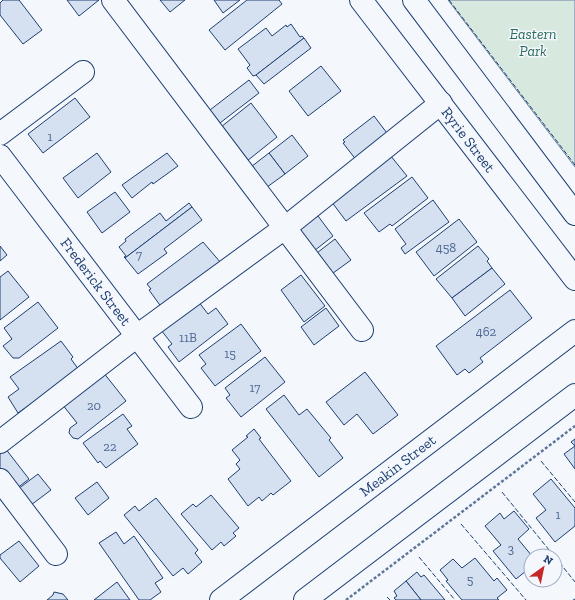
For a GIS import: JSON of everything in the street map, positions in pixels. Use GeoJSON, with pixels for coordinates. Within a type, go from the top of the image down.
{"type":"FeatureCollection","features":[{"type":"Feature","properties":{"kind":"street"},"geometry":{"type":"LineString","coordinates":[[113,0],[286,227],[362,330]]}},
{"type":"Feature","properties":{"kind":"street","name":"Ryrie Street"},"geometry":{"type":"LineString","coordinates":[[361,0],[575,279]]}},
{"type":"Feature","properties":{"kind":"street"},"geometry":{"type":"LineString","coordinates":[[414,0],[575,214]]}},
{"type":"Feature","properties":{"kind":"street"},"geometry":{"type":"LineString","coordinates":[[0,134],[83,72]]}},
{"type":"Feature","properties":{"kind":"street"},"geometry":{"type":"LineString","coordinates":[[0,442],[137,336],[286,227],[441,103]]}},
{"type":"Feature","properties":{"kind":"street","name":"Frederick Street"},"geometry":{"type":"LineString","coordinates":[[0,156],[191,407]]}},
{"type":"Feature","properties":{"kind":"street","name":"Meakin Street"},"geometry":{"type":"LineString","coordinates":[[221,600],[575,331]]}},
{"type":"Feature","properties":{"kind":"street"},"geometry":{"type":"LineString","coordinates":[[305,600],[575,395]]}},
{"type":"Feature","properties":{"kind":"street"},"geometry":{"type":"LineString","coordinates":[[0,480],[56,554]]}},
{"type":"Feature","properties":{"kind":"path"},"geometry":{"type":"LineString","coordinates":[[346,600],[575,426]]}},
{"type":"Feature","properties":{"kind":"green space","name":"Eastern Park"},"geometry":{"type":"Polygon","coordinates":[[[448,0],[575,0],[575,167],[448,0]]]}},
{"type":"Feature","properties":{"kind":"building"},"geometry":{"type":"Polygon","coordinates":[[[3,0],[19,0],[42,30],[23,44],[0,15],[0,3],[3,0]]]}},
{"type":"Feature","properties":{"kind":"building"},"geometry":{"type":"Polygon","coordinates":[[[67,0],[99,0],[79,16],[67,0]]]}},
{"type":"Feature","properties":{"kind":"building"},"geometry":{"type":"Polygon","coordinates":[[[160,0],[185,0],[170,12],[160,0]]]}},
{"type":"Feature","properties":{"kind":"building"},"geometry":{"type":"Polygon","coordinates":[[[214,0],[240,0],[223,13],[214,0]]]}},
{"type":"Feature","properties":{"kind":"building"},"geometry":{"type":"Polygon","coordinates":[[[247,0],[279,0],[282,4],[225,50],[209,30],[247,0]]]}},
{"type":"Feature","properties":{"kind":"building"},"geometry":{"type":"Polygon","coordinates":[[[291,24],[300,37],[302,36],[304,38],[253,76],[247,68],[250,65],[238,49],[266,28],[272,36],[286,25],[287,27],[291,24]]]}},
{"type":"Feature","properties":{"kind":"building"},"geometry":{"type":"Polygon","coordinates":[[[304,38],[311,48],[264,84],[256,75],[304,38]]]}},
{"type":"Feature","properties":{"kind":"building"},"geometry":{"type":"Polygon","coordinates":[[[321,66],[341,91],[308,116],[289,91],[321,66]]]}},
{"type":"Feature","properties":{"kind":"building"},"geometry":{"type":"Polygon","coordinates":[[[249,80],[259,93],[216,126],[206,113],[249,80]]]}},
{"type":"Feature","properties":{"kind":"building"},"geometry":{"type":"Polygon","coordinates":[[[75,98],[90,117],[43,153],[28,134],[75,98]]]}},
{"type":"Feature","properties":{"kind":"building"},"geometry":{"type":"Polygon","coordinates":[[[251,103],[277,137],[247,161],[221,127],[251,103]]]}},
{"type":"Feature","properties":{"kind":"building"},"geometry":{"type":"Polygon","coordinates":[[[374,116],[390,137],[357,161],[343,143],[345,142],[343,140],[374,116]]]}},
{"type":"Feature","properties":{"kind":"building"},"geometry":{"type":"Polygon","coordinates":[[[292,135],[308,156],[285,174],[269,153],[292,135]]]}},
{"type":"Feature","properties":{"kind":"building"},"geometry":{"type":"Polygon","coordinates":[[[97,153],[111,172],[78,198],[63,178],[97,153]]]}},
{"type":"Feature","properties":{"kind":"building"},"geometry":{"type":"Polygon","coordinates":[[[167,153],[178,166],[153,184],[152,182],[132,198],[122,185],[167,153]]]}},
{"type":"Feature","properties":{"kind":"building"},"geometry":{"type":"Polygon","coordinates":[[[269,153],[285,174],[263,190],[247,170],[269,153]]]}},
{"type":"Feature","properties":{"kind":"building"},"geometry":{"type":"Polygon","coordinates":[[[390,155],[407,176],[346,221],[331,201],[390,155]]]}},
{"type":"Feature","properties":{"kind":"building"},"geometry":{"type":"Polygon","coordinates":[[[412,177],[428,198],[392,226],[390,224],[379,232],[364,213],[412,177]]]}},
{"type":"Feature","properties":{"kind":"building"},"geometry":{"type":"Polygon","coordinates":[[[115,192],[130,212],[102,233],[87,212],[115,192]]]}},
{"type":"Feature","properties":{"kind":"building"},"geometry":{"type":"Polygon","coordinates":[[[433,200],[449,222],[405,254],[401,248],[406,244],[395,229],[433,200]]]}},
{"type":"Feature","properties":{"kind":"building"},"geometry":{"type":"Polygon","coordinates":[[[189,203],[192,207],[125,258],[124,257],[126,256],[119,247],[126,241],[125,239],[160,213],[166,221],[189,203]]]}},
{"type":"Feature","properties":{"kind":"building"},"geometry":{"type":"Polygon","coordinates":[[[192,207],[202,220],[164,249],[167,253],[138,274],[125,258],[192,207]]]}},
{"type":"Feature","properties":{"kind":"building"},"geometry":{"type":"Polygon","coordinates":[[[315,212],[333,236],[314,251],[295,227],[315,212]]]}},
{"type":"Feature","properties":{"kind":"building"},"geometry":{"type":"Polygon","coordinates":[[[459,219],[477,242],[434,276],[416,252],[459,219]]]}},
{"type":"Feature","properties":{"kind":"building"},"geometry":{"type":"Polygon","coordinates":[[[335,239],[351,260],[329,276],[313,256],[335,239]]]}},
{"type":"Feature","properties":{"kind":"building"},"geometry":{"type":"Polygon","coordinates":[[[203,242],[221,263],[162,308],[149,290],[151,289],[147,284],[203,242]]]}},
{"type":"Feature","properties":{"kind":"building"},"geometry":{"type":"Polygon","coordinates":[[[0,246],[7,255],[0,261],[0,246]]]}},
{"type":"Feature","properties":{"kind":"building"},"geometry":{"type":"Polygon","coordinates":[[[478,246],[489,259],[487,261],[492,268],[452,298],[436,279],[478,246]]]}},
{"type":"Feature","properties":{"kind":"building"},"geometry":{"type":"Polygon","coordinates":[[[492,268],[505,284],[465,316],[452,298],[492,268]]]}},
{"type":"Feature","properties":{"kind":"building"},"geometry":{"type":"Polygon","coordinates":[[[8,271],[29,297],[0,320],[0,277],[8,271]]]}},
{"type":"Feature","properties":{"kind":"building"},"geometry":{"type":"Polygon","coordinates":[[[301,275],[325,306],[304,322],[281,290],[301,275]]]}},
{"type":"Feature","properties":{"kind":"building"},"geometry":{"type":"Polygon","coordinates":[[[510,290],[532,318],[480,358],[483,362],[469,373],[465,369],[457,375],[436,346],[510,290]]]}},
{"type":"Feature","properties":{"kind":"building"},"geometry":{"type":"Polygon","coordinates":[[[198,301],[208,314],[216,308],[228,324],[179,362],[168,347],[172,344],[161,330],[198,301]]]}},
{"type":"Feature","properties":{"kind":"building"},"geometry":{"type":"Polygon","coordinates":[[[38,302],[58,328],[19,358],[13,358],[3,346],[12,339],[4,328],[38,302]]]}},
{"type":"Feature","properties":{"kind":"building"},"geometry":{"type":"Polygon","coordinates":[[[326,308],[339,326],[314,345],[301,327],[326,308]]]}},
{"type":"Feature","properties":{"kind":"building"},"geometry":{"type":"Polygon","coordinates":[[[241,324],[261,351],[215,386],[201,368],[206,364],[199,355],[241,324]]]}},
{"type":"Feature","properties":{"kind":"building"},"geometry":{"type":"Polygon","coordinates":[[[61,341],[73,357],[71,359],[79,370],[18,413],[8,397],[19,389],[10,377],[61,341]]]}},
{"type":"Feature","properties":{"kind":"building"},"geometry":{"type":"Polygon","coordinates":[[[265,357],[285,382],[241,417],[226,398],[230,395],[225,388],[265,357]]]}},
{"type":"Feature","properties":{"kind":"building"},"geometry":{"type":"Polygon","coordinates":[[[103,372],[126,401],[78,439],[73,438],[69,433],[70,428],[77,423],[62,404],[103,372]]]}},
{"type":"Feature","properties":{"kind":"building"},"geometry":{"type":"Polygon","coordinates":[[[365,372],[398,415],[373,434],[357,414],[344,425],[326,402],[365,372]]]}},
{"type":"Feature","properties":{"kind":"building"},"geometry":{"type":"Polygon","coordinates":[[[284,395],[299,415],[307,409],[331,438],[329,440],[343,458],[319,477],[266,409],[284,395]]]}},
{"type":"Feature","properties":{"kind":"building"},"geometry":{"type":"Polygon","coordinates":[[[123,414],[132,426],[127,429],[138,444],[106,468],[100,461],[98,463],[83,443],[123,414]]]}},
{"type":"Feature","properties":{"kind":"building"},"geometry":{"type":"Polygon","coordinates":[[[254,429],[261,438],[259,439],[291,481],[273,495],[271,493],[262,501],[259,497],[248,506],[228,479],[240,469],[236,464],[240,460],[232,450],[248,437],[246,436],[254,429]]]}},
{"type":"Feature","properties":{"kind":"building"},"geometry":{"type":"Polygon","coordinates":[[[575,439],[575,446],[571,442],[575,439]]]}},
{"type":"Feature","properties":{"kind":"building"},"geometry":{"type":"Polygon","coordinates":[[[575,446],[575,469],[564,454],[575,446]]]}},
{"type":"Feature","properties":{"kind":"building"},"geometry":{"type":"Polygon","coordinates":[[[5,448],[29,479],[12,492],[0,476],[0,451],[5,448]]]}},
{"type":"Feature","properties":{"kind":"building"},"geometry":{"type":"Polygon","coordinates":[[[38,474],[51,490],[27,508],[14,492],[38,474]]]}},
{"type":"Feature","properties":{"kind":"building"},"geometry":{"type":"Polygon","coordinates":[[[551,479],[575,508],[575,526],[555,542],[536,518],[546,510],[533,494],[551,479]]]}},
{"type":"Feature","properties":{"kind":"building"},"geometry":{"type":"Polygon","coordinates":[[[97,482],[109,498],[88,515],[75,498],[97,482]]]}},
{"type":"Feature","properties":{"kind":"building"},"geometry":{"type":"Polygon","coordinates":[[[211,495],[239,528],[233,533],[236,536],[224,546],[221,542],[212,550],[181,514],[193,504],[196,507],[211,495]]]}},
{"type":"Feature","properties":{"kind":"building"},"geometry":{"type":"Polygon","coordinates":[[[156,498],[198,550],[195,553],[202,562],[188,574],[183,568],[173,576],[124,515],[135,506],[139,511],[156,498]]]}},
{"type":"Feature","properties":{"kind":"building"},"geometry":{"type":"Polygon","coordinates":[[[514,511],[529,529],[518,539],[525,548],[523,548],[523,573],[516,579],[493,551],[501,545],[485,526],[500,513],[504,519],[514,511]]]}},
{"type":"Feature","properties":{"kind":"building"},"geometry":{"type":"Polygon","coordinates":[[[116,532],[124,544],[134,536],[163,578],[155,583],[161,592],[150,600],[139,600],[99,543],[116,532]]]}},
{"type":"Feature","properties":{"kind":"building"},"geometry":{"type":"Polygon","coordinates":[[[19,541],[39,566],[20,582],[0,558],[0,555],[19,541]]]}},
{"type":"Feature","properties":{"kind":"building"},"geometry":{"type":"Polygon","coordinates":[[[475,558],[494,581],[497,578],[507,590],[497,598],[499,600],[462,600],[446,581],[448,580],[440,570],[453,559],[462,568],[475,558]]]}},
{"type":"Feature","properties":{"kind":"building"},"geometry":{"type":"Polygon","coordinates":[[[417,572],[421,577],[424,575],[445,600],[421,600],[406,581],[417,572]]]}},
{"type":"Feature","properties":{"kind":"building"},"geometry":{"type":"Polygon","coordinates":[[[406,581],[421,600],[396,600],[394,598],[397,596],[394,591],[406,581]]]}},
{"type":"Feature","properties":{"kind":"building"},"geometry":{"type":"Polygon","coordinates":[[[117,582],[130,600],[94,600],[117,582]]]}},
{"type":"Feature","properties":{"kind":"building"},"geometry":{"type":"Polygon","coordinates":[[[54,592],[63,594],[68,600],[47,600],[53,595],[54,592]]]}},
{"type":"Feature","properties":{"kind":"fence"},"geometry":{"type":"LineString","coordinates":[[449,0],[575,165]]}},
{"type":"Feature","properties":{"kind":"fence"},"geometry":{"type":"LineString","coordinates":[[541,461],[575,502]]}},
{"type":"Feature","properties":{"kind":"fence"},"geometry":{"type":"LineString","coordinates":[[502,492],[548,548]]}},
{"type":"Feature","properties":{"kind":"fence"},"geometry":{"type":"LineString","coordinates":[[461,524],[526,600]]}},
{"type":"Feature","properties":{"kind":"fence"},"geometry":{"type":"LineString","coordinates":[[419,557],[455,600]]}},
{"type":"Feature","properties":{"kind":"fence"},"geometry":{"type":"LineString","coordinates":[[563,567],[575,582]]}},
{"type":"Feature","properties":{"kind":"fence"},"geometry":{"type":"LineString","coordinates":[[387,597],[390,600]]}}]}
